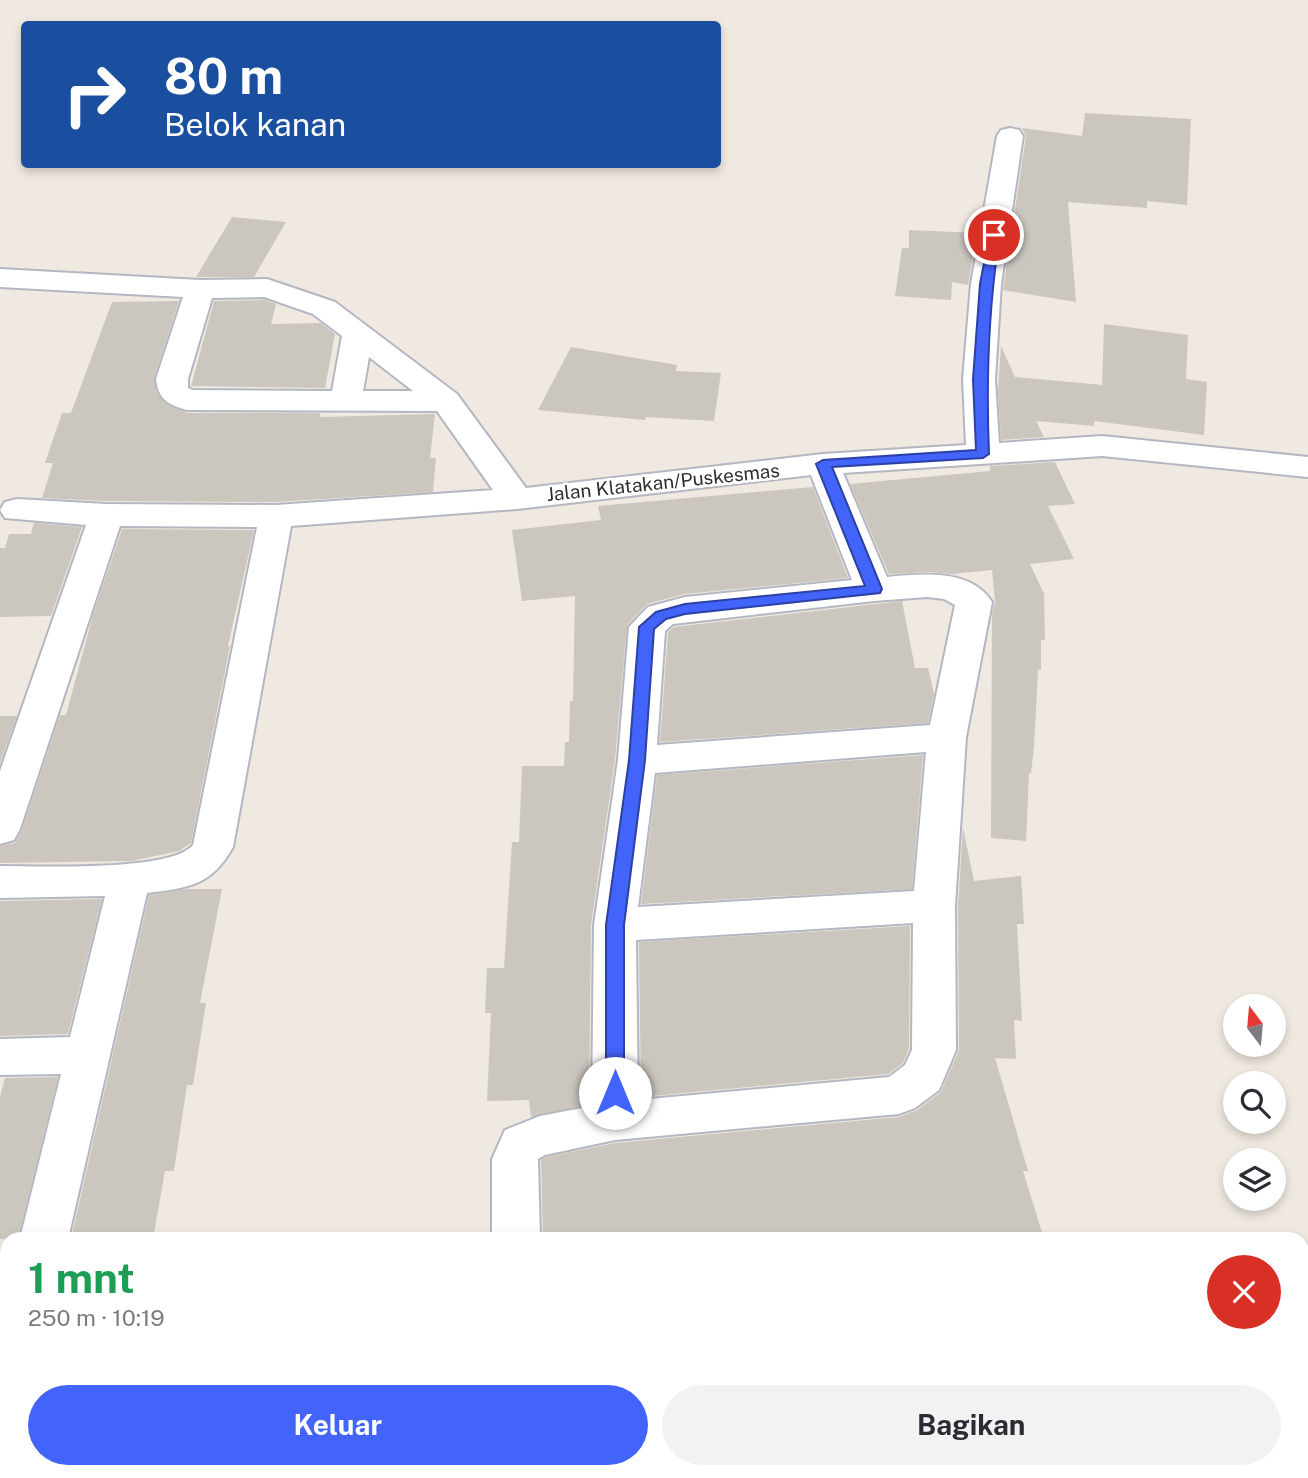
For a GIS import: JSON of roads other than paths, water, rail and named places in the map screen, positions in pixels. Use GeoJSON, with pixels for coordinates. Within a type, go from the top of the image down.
{"type":"FeatureCollection","features":[{"type":"Feature","properties":{"kind":"street"},"geometry":{"type":"LineString","coordinates":[[983,454],[979,379],[986,284],[1010,136]]}},
{"type":"Feature","properties":{"kind":"street"},"geometry":{"type":"LineString","coordinates":[[0,278],[200,289],[267,288],[324,308],[359,332],[446,401],[517,499]]}},
{"type":"Feature","properties":{"kind":"street"},"geometry":{"type":"LineString","coordinates":[[200,289],[172,379],[173,392],[187,400],[446,401]]}},
{"type":"Feature","properties":{"kind":"street"},"geometry":{"type":"LineString","coordinates":[[346,400],[359,332]]}},
{"type":"Feature","properties":{"kind":"street","name":"Jalan Klatakan/Puskesmas"},"geometry":{"type":"LineString","coordinates":[[17,510],[276,516],[517,499],[823,464],[1102,446],[1308,467]]}},
{"type":"Feature","properties":{"kind":"street"},"geometry":{"type":"LineString","coordinates":[[823,464],[874,589]]}},
{"type":"Feature","properties":{"kind":"street"},"geometry":{"type":"LineString","coordinates":[[0,829],[106,514]]}},
{"type":"Feature","properties":{"kind":"street"},"geometry":{"type":"LineString","coordinates":[[0,882],[130,879],[182,871],[201,864],[214,847],[276,516]]}},
{"type":"Feature","properties":{"kind":"street"},"geometry":{"type":"LineString","coordinates":[[516,1232],[515,1159],[522,1144],[540,1136],[615,1121],[899,1094],[923,1077],[934,1050],[934,906],[947,737],[974,602],[965,592],[947,587],[874,589],[685,609],[661,615],[647,627],[637,760],[615,925],[615,1121]]}},
{"type":"Feature","properties":{"kind":"street"},"geometry":{"type":"LineString","coordinates":[[637,760],[947,737]]}},
{"type":"Feature","properties":{"kind":"street"},"geometry":{"type":"LineString","coordinates":[[46,1232],[130,879]]}},
{"type":"Feature","properties":{"kind":"street"},"geometry":{"type":"LineString","coordinates":[[615,925],[934,906]]}},
{"type":"Feature","properties":{"kind":"street"},"geometry":{"type":"LineString","coordinates":[[0,1057],[88,1055]]}}]}
